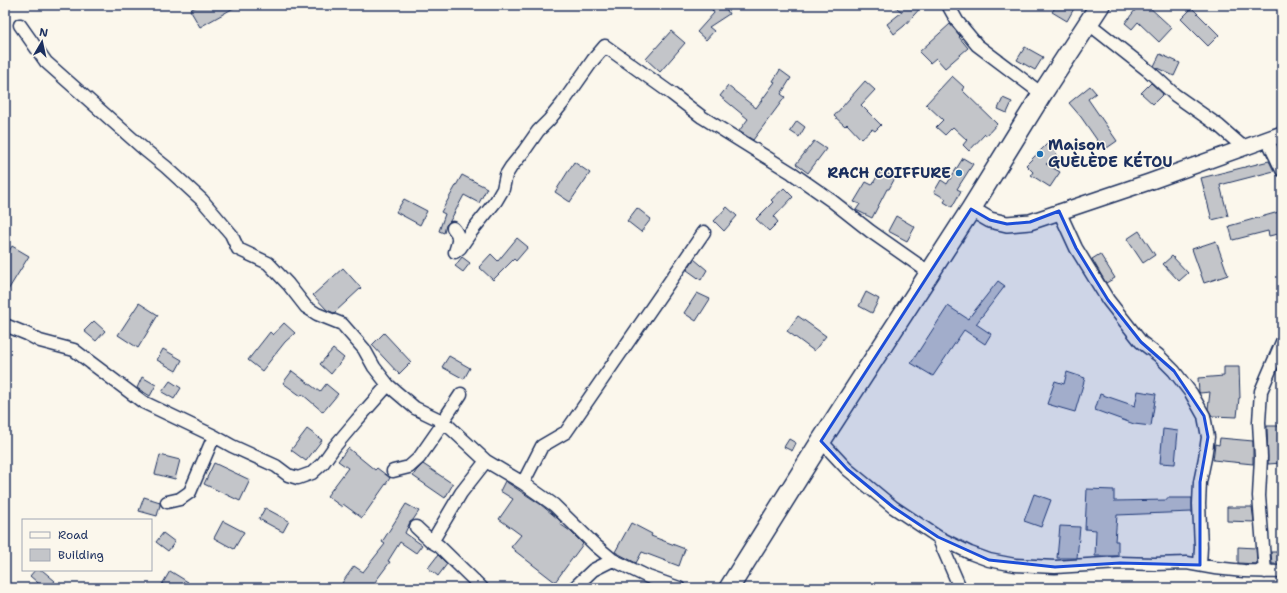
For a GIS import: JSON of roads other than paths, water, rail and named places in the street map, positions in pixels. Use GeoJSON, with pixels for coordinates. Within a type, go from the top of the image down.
{"type":"FeatureCollection","features":[{"type":"Feature","properties":{"kind":"main road"},"geometry":{"type":"LineString","coordinates":[[729,588],[821,441],[972,209],[1042,94],[1100,5]]}},
{"type":"Feature","properties":{"kind":"street"},"geometry":{"type":"LineString","coordinates":[[948,5],[956,21],[977,45],[1042,94]]}},
{"type":"Feature","properties":{"kind":"street"},"geometry":{"type":"LineString","coordinates":[[1088,23],[1150,72],[1175,95],[1219,126],[1243,147]]}},
{"type":"Feature","properties":{"kind":"street"},"geometry":{"type":"LineString","coordinates":[[20,25],[46,62],[202,200],[231,234],[238,249],[268,263],[288,284],[306,307],[316,314],[342,324],[364,350],[374,367],[388,385],[415,408],[444,422],[486,461],[523,482],[554,505],[595,545],[613,560],[648,577],[679,588]]}},
{"type":"Feature","properties":{"kind":"street"},"geometry":{"type":"LineString","coordinates":[[453,228],[457,232],[459,241],[455,252],[460,248],[496,201],[503,189],[506,175],[511,168],[538,131],[562,104],[593,60],[605,46],[702,117],[792,173],[930,273]]}},
{"type":"Feature","properties":{"kind":"street"},"geometry":{"type":"LineString","coordinates":[[972,209],[990,220],[1007,224],[1030,222],[1149,182],[1282,134]]}},
{"type":"Feature","properties":{"kind":"street"},"geometry":{"type":"LineString","coordinates":[[1267,139],[1282,170]]}},
{"type":"Feature","properties":{"kind":"street"},"geometry":{"type":"LineString","coordinates":[[1059,211],[1076,248],[1108,300],[1141,342],[1158,354],[1174,371],[1191,393],[1204,416],[1208,437],[1200,482],[1200,565]]}},
{"type":"Feature","properties":{"kind":"street"},"geometry":{"type":"LineString","coordinates":[[523,482],[542,446],[566,432],[704,232]]}},
{"type":"Feature","properties":{"kind":"street"},"geometry":{"type":"LineString","coordinates":[[5,325],[40,341],[74,350],[143,402],[276,466],[288,475],[298,478],[312,473],[323,463],[335,446],[388,385]]}},
{"type":"Feature","properties":{"kind":"street"},"geometry":{"type":"LineString","coordinates":[[1265,572],[1259,496],[1261,390],[1282,342]]}},
{"type":"Feature","properties":{"kind":"street"},"geometry":{"type":"LineString","coordinates":[[393,471],[409,467],[419,458],[461,394]]}},
{"type":"Feature","properties":{"kind":"street"},"geometry":{"type":"LineString","coordinates":[[167,502],[180,499],[190,492],[214,436]]}},
{"type":"Feature","properties":{"kind":"street"},"geometry":{"type":"LineString","coordinates":[[821,441],[847,469],[893,507],[938,537],[970,553],[989,560],[1015,565],[1055,567],[1120,563],[1187,563],[1215,568],[1282,572]]}},
{"type":"Feature","properties":{"kind":"street"},"geometry":{"type":"LineString","coordinates":[[432,542],[461,493],[486,461]]}},
{"type":"Feature","properties":{"kind":"street"},"geometry":{"type":"LineString","coordinates":[[416,527],[432,542],[439,546],[482,588]]}},
{"type":"Feature","properties":{"kind":"street"},"geometry":{"type":"LineString","coordinates":[[938,537],[960,588]]}},
{"type":"Feature","properties":{"kind":"street"},"geometry":{"type":"LineString","coordinates":[[574,588],[593,570],[613,560]]}},
{"type":"Feature","properties":{"kind":"place","name":"Maison GUÈLÈDE KÉTOU"},"geometry":{"type":"Point","coordinates":[1040,154]}},
{"type":"Feature","properties":{"kind":"place","name":"RACH COIFFURE"},"geometry":{"type":"Point","coordinates":[959,173]}}]}
